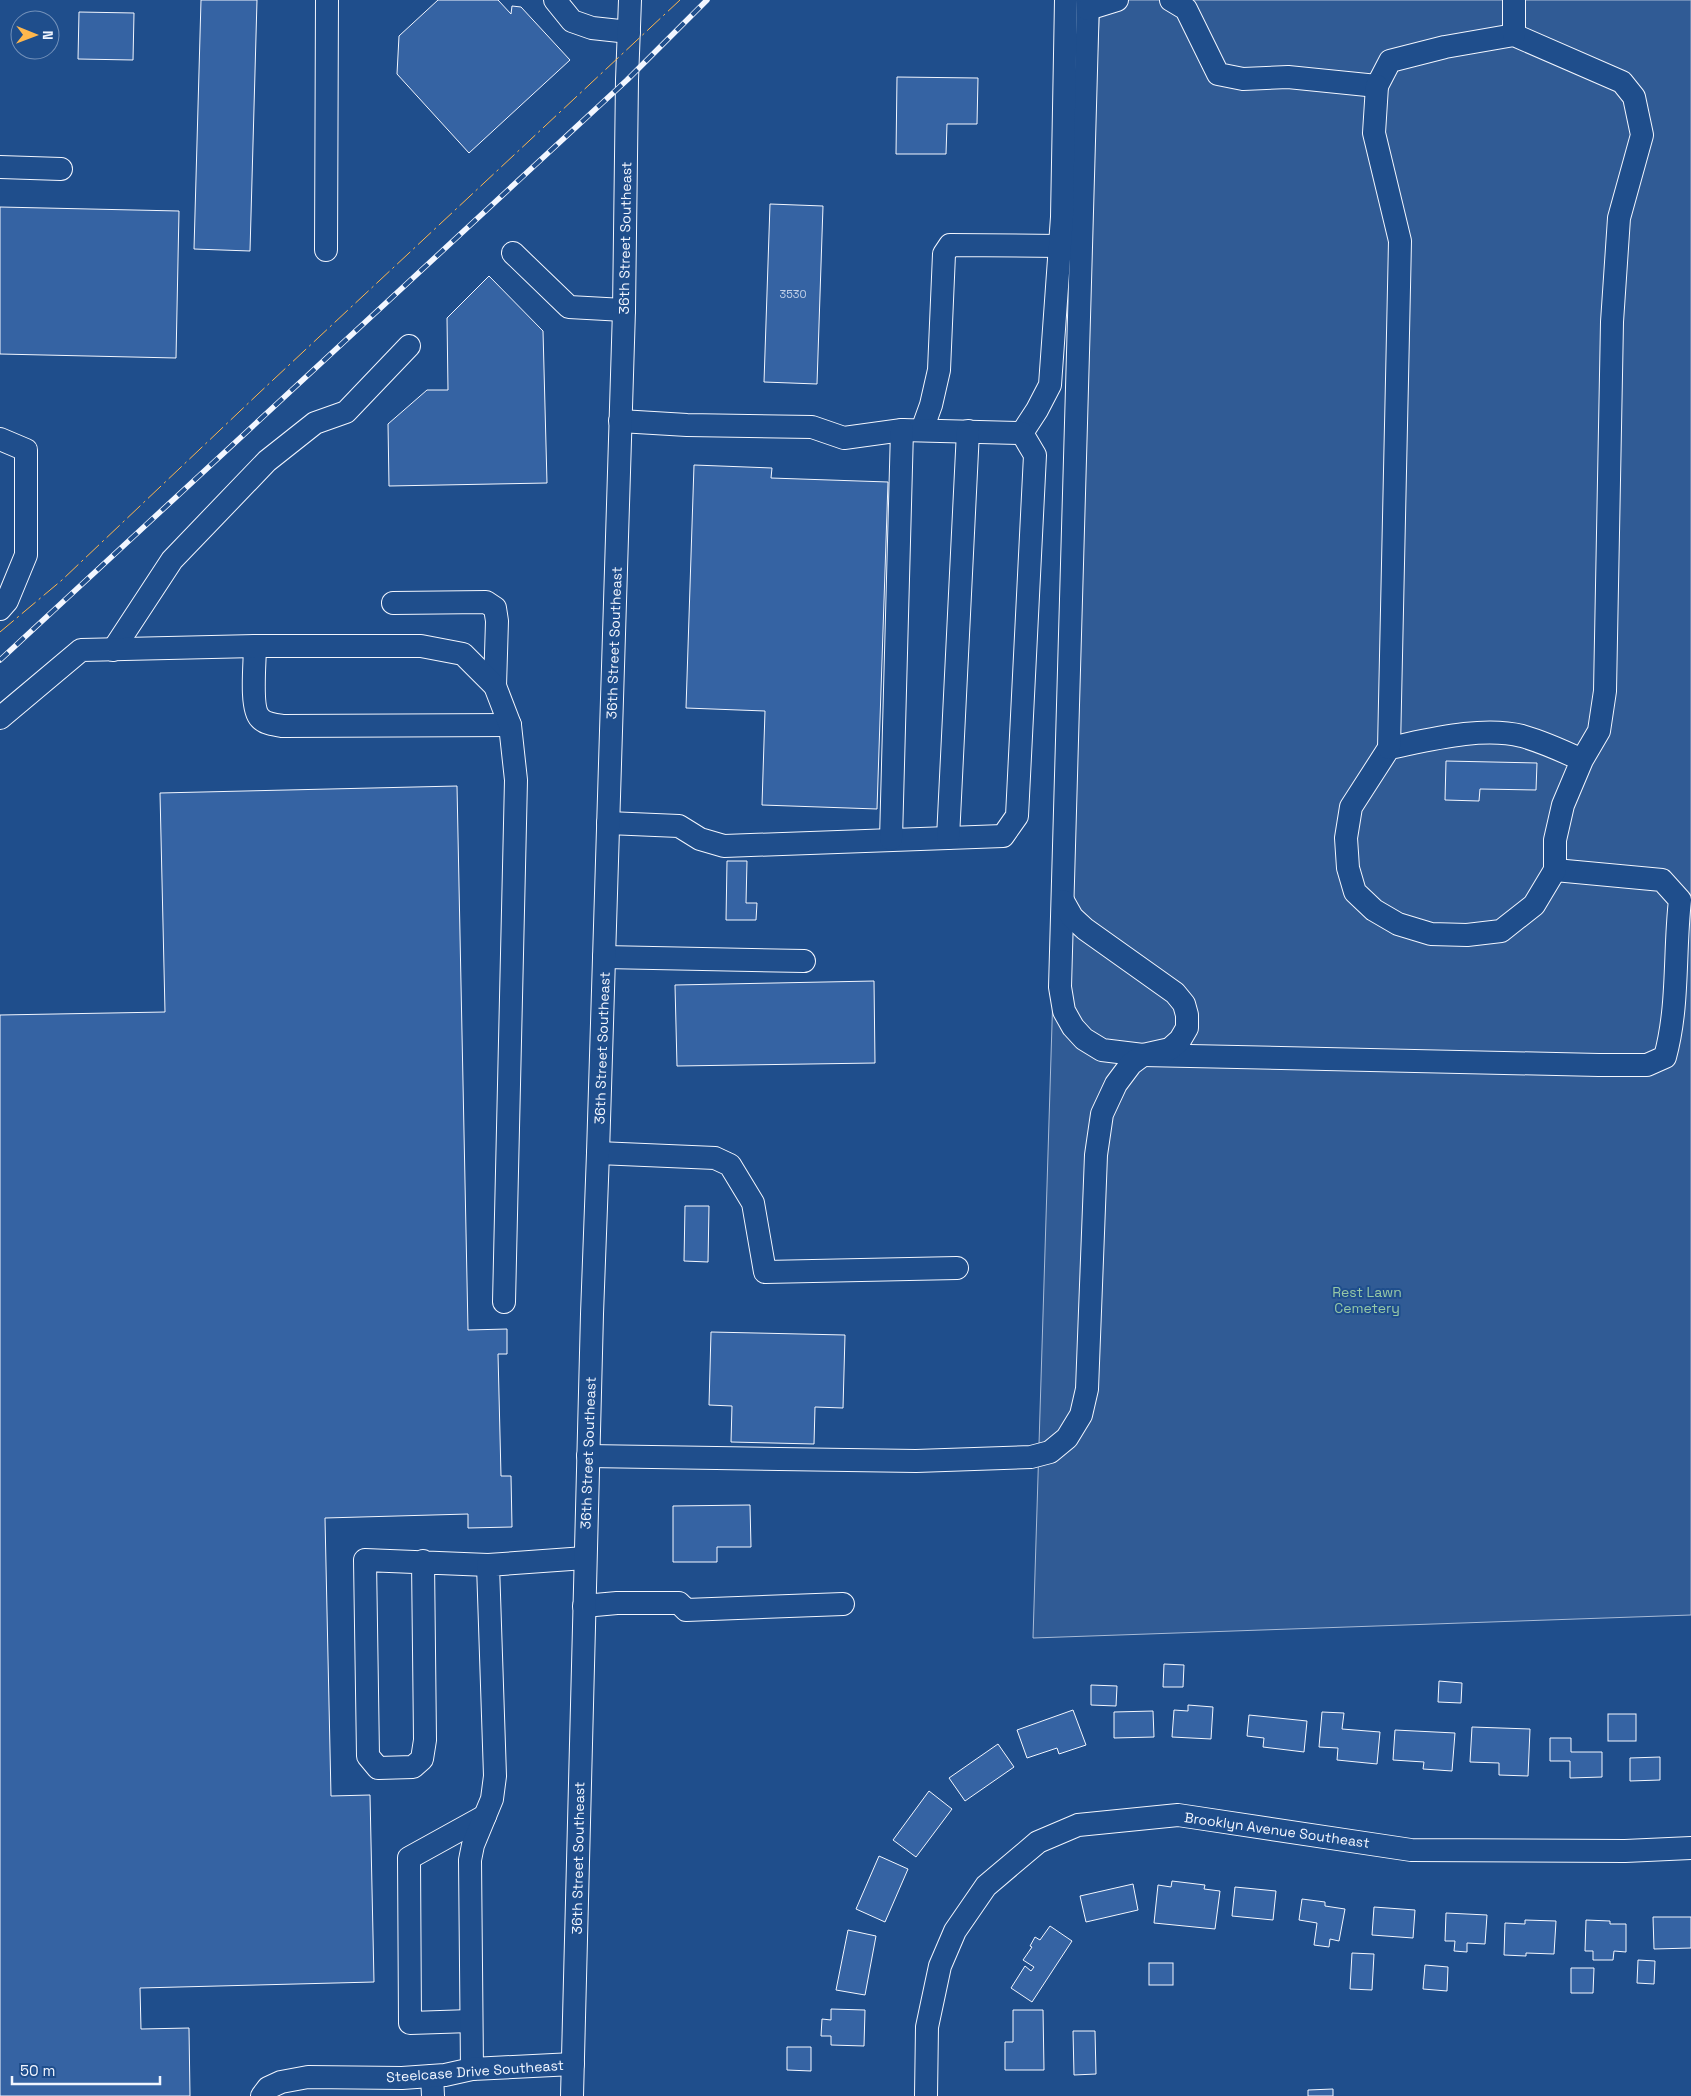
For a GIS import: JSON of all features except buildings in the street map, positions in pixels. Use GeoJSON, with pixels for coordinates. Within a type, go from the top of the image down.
{"type":"FeatureCollection","features":[{"type":"Feature","properties":{"kind":"street"},"geometry":{"type":"LineString","coordinates":[[326,250],[327,0]]}},
{"type":"Feature","properties":{"kind":"street"},"geometry":{"type":"LineString","coordinates":[[555,0],[572,22],[592,28],[629,32]]}},
{"type":"Feature","properties":{"kind":"street","name":"36th Street Southeast"},"geometry":{"type":"LineString","coordinates":[[572,2096],[585,1558],[624,310],[630,0]]}},
{"type":"Feature","properties":{"kind":"street"},"geometry":{"type":"LineString","coordinates":[[1022,433],[1050,385],[1060,246],[1066,0]]}},
{"type":"Feature","properties":{"kind":"street"},"geometry":{"type":"LineString","coordinates":[[1117,0],[1088,4],[1060,988],[1064,1011],[1073,1027],[1084,1039],[1102,1050],[1143,1055],[1599,1065],[1647,1065],[1665,1057],[1672,1032],[1676,934],[1680,900],[1662,880],[1556,870]]}},
{"type":"Feature","properties":{"kind":"street"},"geometry":{"type":"LineString","coordinates":[[1171,0],[1186,10],[1218,74],[1243,79],[1288,77],[1377,86]]}},
{"type":"Feature","properties":{"kind":"street"},"geometry":{"type":"LineString","coordinates":[[1514,0],[1514,36]]}},
{"type":"Feature","properties":{"kind":"street"},"geometry":{"type":"LineString","coordinates":[[1514,36],[1622,82],[1634,97],[1642,135],[1619,218],[1613,304],[1605,691],[1599,731],[1582,760],[1563,805],[1555,840],[1556,870],[1534,904],[1502,931],[1467,935],[1431,934],[1398,924],[1374,910],[1355,892],[1348,868],[1346,838],[1351,807],[1389,748],[1400,241],[1374,133],[1377,86],[1390,61],[1444,47],[1514,36]]}},
{"type":"Feature","properties":{"kind":"street"},"geometry":{"type":"LineString","coordinates":[[0,167],[61,169]]}},
{"type":"Feature","properties":{"kind":"street"},"geometry":{"type":"LineString","coordinates":[[891,839],[912,430],[932,405],[939,370],[944,254],[950,245],[1060,246]]}},
{"type":"Feature","properties":{"kind":"street"},"geometry":{"type":"LineString","coordinates":[[513,253],[569,307],[624,310]]}},
{"type":"Feature","properties":{"kind":"street"},"geometry":{"type":"LineString","coordinates":[[113,650],[172,560],[267,461],[314,423],[346,412],[409,346]]}},
{"type":"Feature","properties":{"kind":"street"},"geometry":{"type":"LineString","coordinates":[[620,420],[687,425],[812,427],[844,438],[912,430],[1022,433]]}},
{"type":"Feature","properties":{"kind":"street"},"geometry":{"type":"LineString","coordinates":[[948,838],[968,431]]}},
{"type":"Feature","properties":{"kind":"street"},"geometry":{"type":"LineString","coordinates":[[608,823],[679,826],[700,839],[724,846],[1003,836],[1017,816],[1035,455],[1022,433]]}},
{"type":"Feature","properties":{"kind":"street"},"geometry":{"type":"LineString","coordinates":[[0,439],[26,450],[26,554],[7,601],[0,609]]}},
{"type":"Feature","properties":{"kind":"street"},"geometry":{"type":"LineString","coordinates":[[393,603],[486,602],[495,608],[497,621],[495,686],[510,725],[516,780],[504,1302]]}},
{"type":"Feature","properties":{"kind":"street"},"geometry":{"type":"LineString","coordinates":[[255,646],[255,706],[259,718],[268,723],[283,726],[510,725]]}},
{"type":"Feature","properties":{"kind":"street"},"geometry":{"type":"LineString","coordinates":[[0,718],[81,650],[255,646],[421,646],[463,654],[495,686]]}},
{"type":"Feature","properties":{"kind":"street"},"geometry":{"type":"LineString","coordinates":[[1389,748],[1480,733],[1520,736],[1554,746],[1582,760]]}},
{"type":"Feature","properties":{"kind":"street"},"geometry":{"type":"LineString","coordinates":[[588,1456],[916,1461],[1031,1457],[1050,1452],[1067,1438],[1081,1415],[1087,1389],[1096,1155],[1102,1114],[1116,1084],[1131,1064],[1143,1055],[1170,1049],[1180,1040],[1187,1028],[1187,1015],[1184,1004],[1175,993],[1085,929],[1072,917],[1063,901]]}},
{"type":"Feature","properties":{"kind":"street"},"geometry":{"type":"LineString","coordinates":[[604,957],[804,962]]}},
{"type":"Feature","properties":{"kind":"street"},"geometry":{"type":"LineString","coordinates":[[598,1153],[715,1158],[730,1165],[753,1203],[765,1272],[957,1268]]}},
{"type":"Feature","properties":{"kind":"street"},"geometry":{"type":"LineString","coordinates":[[423,1561],[425,1740],[422,1759],[413,1767],[378,1768],[368,1756],[365,1560],[423,1561],[488,1564],[585,1558]]}},
{"type":"Feature","properties":{"kind":"street"},"geometry":{"type":"LineString","coordinates":[[472,2069],[470,1860],[473,1845],[492,1799],[496,1776],[488,1564]]}},
{"type":"Feature","properties":{"kind":"street"},"geometry":{"type":"LineString","coordinates":[[584,1606],[617,1603],[679,1603],[686,1610],[844,1604]]}},
{"type":"Feature","properties":{"kind":"street","name":"Brooklyn Avenue Southeast"},"geometry":{"type":"LineString","coordinates":[[926,2096],[927,2028],[940,1966],[954,1931],[986,1886],[1038,1842],[1078,1825],[1178,1815],[1411,1850],[1625,1851],[1691,1848]]}},
{"type":"Feature","properties":{"kind":"street"},"geometry":{"type":"LineString","coordinates":[[472,2021],[410,2023],[409,1858],[485,1816]]}},
{"type":"Feature","properties":{"kind":"street","name":"Steelcase Drive Southeast"},"geometry":{"type":"LineString","coordinates":[[262,2096],[268,2088],[281,2082],[308,2077],[402,2078],[433,2086],[472,2069],[573,2064]]}},
{"type":"Feature","properties":{"kind":"shaded area","name":"Rest Lawn Cemetery"},"geometry":{"type":"Polygon","coordinates":[[[1100,0],[1691,0],[1691,1615],[1033,1638],[1054,960],[1100,0]]]}},
{"type":"Feature","properties":{"kind":"railway"},"geometry":{"type":"LineString","coordinates":[[0,660],[627,80],[707,0]]}},
{"type":"Feature","properties":{"kind":"power"},"geometry":{"type":"LineString","coordinates":[[0,632],[62,580],[680,0]]}}]}
